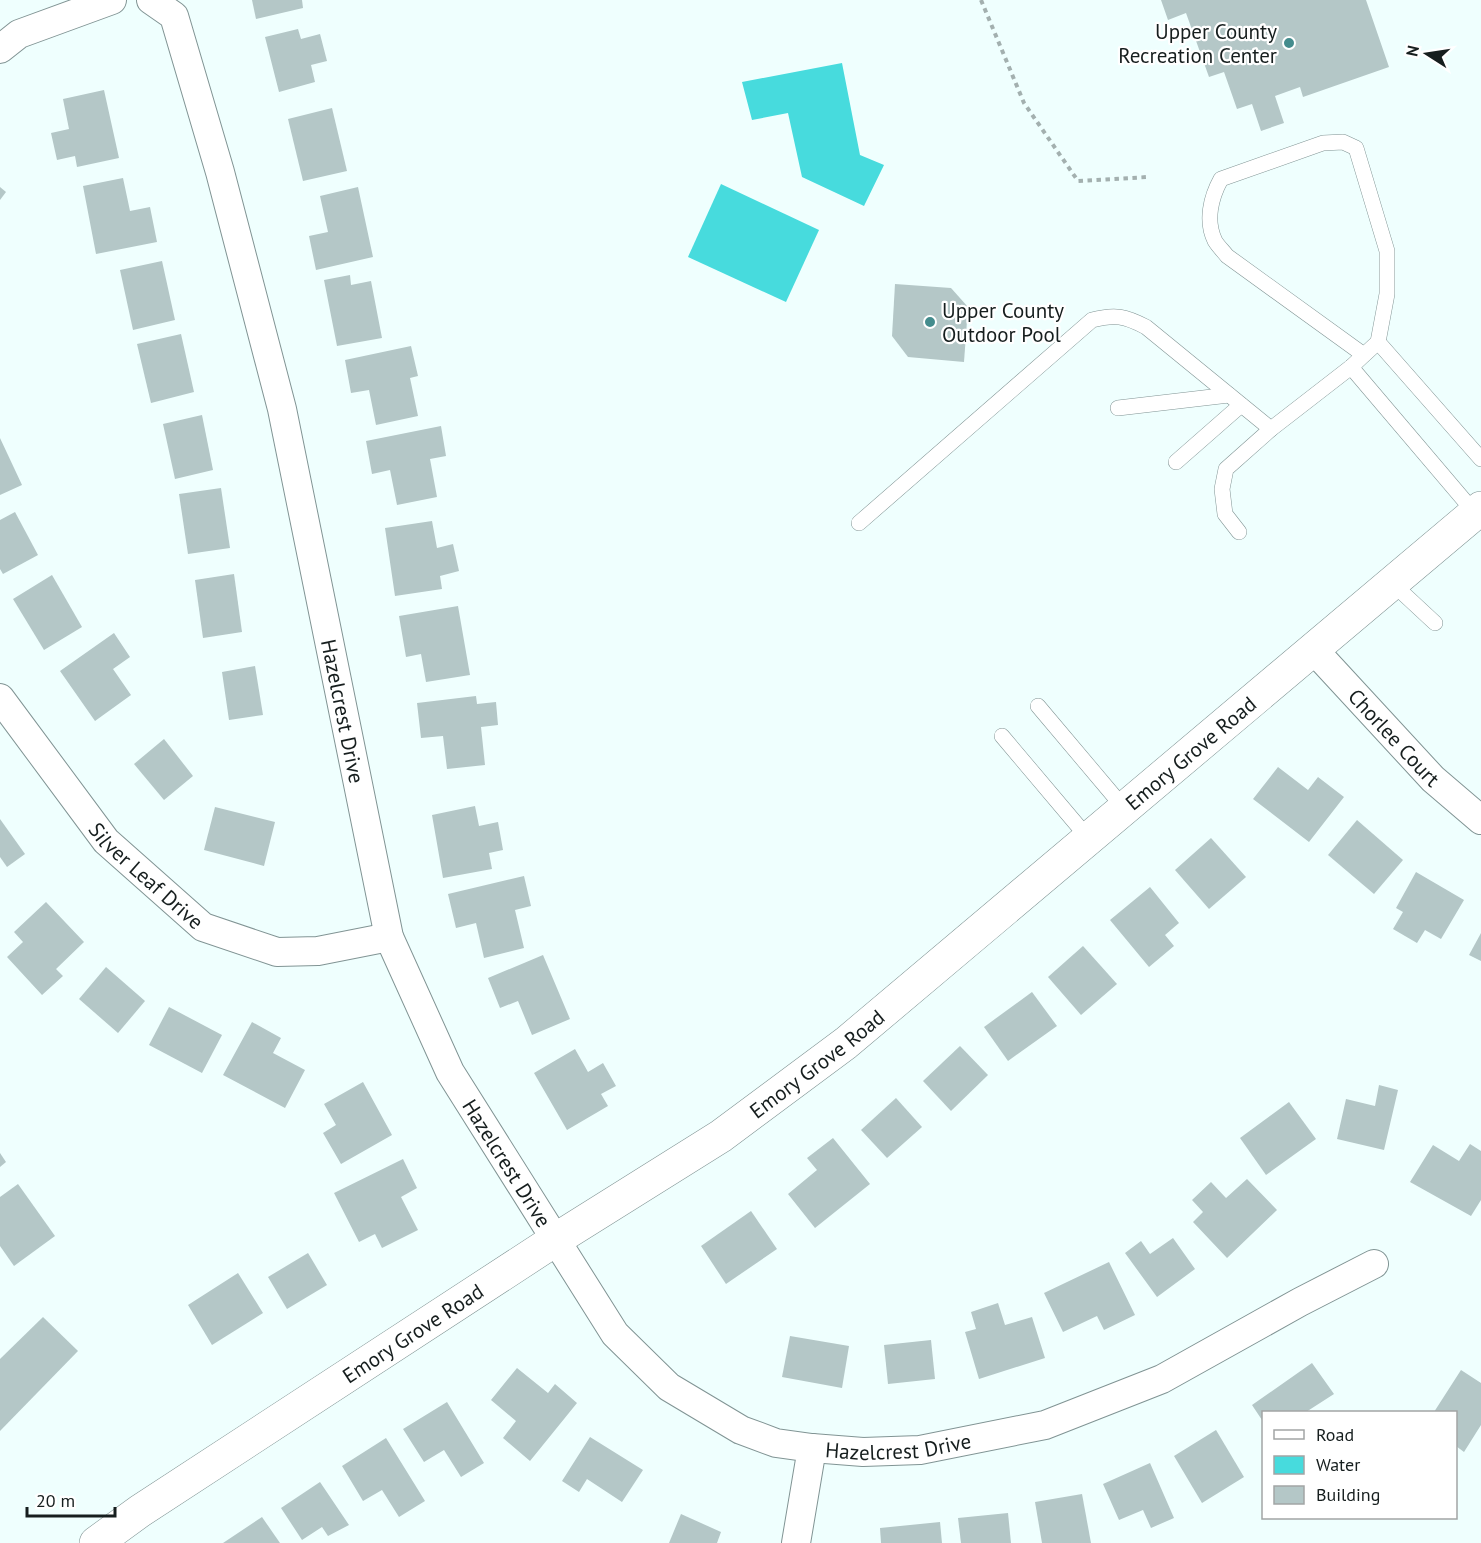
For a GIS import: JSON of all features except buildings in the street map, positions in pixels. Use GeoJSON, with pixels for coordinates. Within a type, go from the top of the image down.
{"type":"FeatureCollection","features":[{"type":"Feature","properties":{"kind":"street"},"geometry":{"type":"LineString","coordinates":[[0,49],[19,34],[112,0]]}},
{"type":"Feature","properties":{"kind":"street","name":"Hazelcrest Drive"},"geometry":{"type":"LineString","coordinates":[[151,0],[174,16],[220,172],[282,409],[389,937],[450,1072],[615,1334],[669,1387],[741,1430],[776,1443],[812,1448],[862,1452],[920,1450],[1045,1425],[1162,1378],[1374,1264]]}},
{"type":"Feature","properties":{"kind":"street","name":"Emory Grove Road"},"geometry":{"type":"LineString","coordinates":[[96,1543],[140,1511],[555,1240],[721,1136],[846,1043],[1478,510]]}},
{"type":"Feature","properties":{"kind":"street","name":"Chorlee Court"},"geometry":{"type":"LineString","coordinates":[[1313,649],[1433,779],[1481,820]]}},
{"type":"Feature","properties":{"kind":"street","name":"Silver Leaf Drive"},"geometry":{"type":"LineString","coordinates":[[0,698],[106,841],[203,927],[277,952],[318,951],[389,937]]}},
{"type":"Feature","properties":{"kind":"street"},"geometry":{"type":"LineString","coordinates":[[796,1543],[812,1448]]}},
{"type":"Feature","properties":{"kind":"lane"},"geometry":{"type":"LineString","coordinates":[[1239,532],[1225,514],[1222,489],[1226,469],[1271,429],[1351,367],[1364,355],[1378,342],[1387,294],[1387,251],[1356,148],[1343,142],[1323,142],[1221,179],[1213,194],[1210,216],[1215,240],[1227,256],[1364,355]]}},
{"type":"Feature","properties":{"kind":"lane"},"geometry":{"type":"LineString","coordinates":[[860,523],[1092,320],[1110,315],[1129,318],[1146,327],[1271,429]]}},
{"type":"Feature","properties":{"kind":"lane"},"geometry":{"type":"LineString","coordinates":[[1378,342],[1481,459]]}},
{"type":"Feature","properties":{"kind":"lane"},"geometry":{"type":"LineString","coordinates":[[1351,367],[1478,510]]}},
{"type":"Feature","properties":{"kind":"lane"},"geometry":{"type":"LineString","coordinates":[[1118,408],[1235,400]]}},
{"type":"Feature","properties":{"kind":"lane"},"geometry":{"type":"LineString","coordinates":[[1176,462],[1235,400]]}},
{"type":"Feature","properties":{"kind":"lane"},"geometry":{"type":"LineString","coordinates":[[1392,583],[1435,623]]}},
{"type":"Feature","properties":{"kind":"lane"},"geometry":{"type":"LineString","coordinates":[[1038,706],[1124,808]]}},
{"type":"Feature","properties":{"kind":"lane"},"geometry":{"type":"LineString","coordinates":[[1002,736],[1089,839]]}},
{"type":"Feature","properties":{"kind":"path"},"geometry":{"type":"LineString","coordinates":[[981,0],[1024,103],[1078,181],[1148,177]]}},
{"type":"Feature","properties":{"kind":"water"},"geometry":{"type":"Polygon","coordinates":[[[842,63],[860,155],[884,165],[864,206],[802,177],[788,113],[752,120],[742,82],[842,63]]]}},
{"type":"Feature","properties":{"kind":"water"},"geometry":{"type":"Polygon","coordinates":[[[721,184],[819,230],[786,302],[688,257],[721,184]]]}},
{"type":"Feature","properties":{"kind":"place","name":"Upper County Recreation Center"},"geometry":{"type":"Point","coordinates":[1289,43]}},
{"type":"Feature","properties":{"kind":"place","name":"Upper County Outdoor Pool"},"geometry":{"type":"Point","coordinates":[930,322]}}]}
